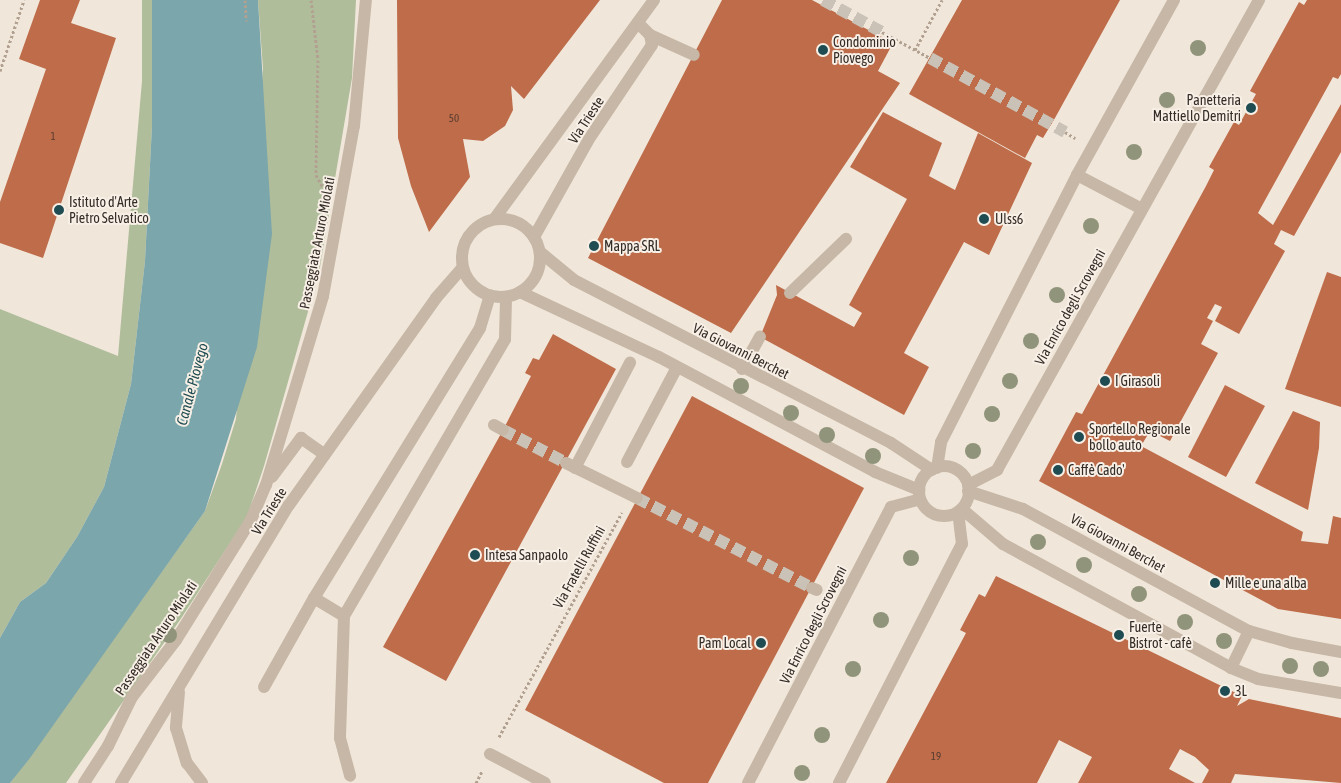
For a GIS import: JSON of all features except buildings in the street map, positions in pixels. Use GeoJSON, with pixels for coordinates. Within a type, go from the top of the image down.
{"type":"FeatureCollection","features":[{"type":"Feature","properties":{"kind":"street","name":"Passeggiata Arturo Miolati"},"geometry":{"type":"LineString","coordinates":[[84,783],[108,746],[132,697],[163,652],[176,640],[251,520],[266,485],[324,296],[354,126],[366,0]]}},
{"type":"Feature","properties":{"kind":"street","name":"Via Trieste"},"geometry":{"type":"LineString","coordinates":[[121,783],[179,690],[289,505],[436,298],[462,268],[463,246],[467,236],[475,228],[495,218],[654,0]]}},
{"type":"Feature","properties":{"kind":"street"},"geometry":{"type":"LineString","coordinates":[[934,469],[941,442],[1077,175],[1174,0]]}},
{"type":"Feature","properties":{"kind":"street","name":"Via Enrico degli Scrovegni"},"geometry":{"type":"LineString","coordinates":[[968,488],[997,470],[1259,0]]}},
{"type":"Feature","properties":{"kind":"street"},"geometry":{"type":"LineString","coordinates":[[638,23],[650,35],[694,55]]}},
{"type":"Feature","properties":{"kind":"street","name":"Via Trieste"},"geometry":{"type":"LineString","coordinates":[[534,237],[589,139],[652,45],[650,35]]}},
{"type":"Feature","properties":{"kind":"street"},"geometry":{"type":"LineString","coordinates":[[1077,175],[1142,209]]}},
{"type":"Feature","properties":{"kind":"street"},"geometry":{"type":"LineString","coordinates":[[462,268],[473,286],[490,296],[506,297],[520,292],[536,276],[540,252],[534,237],[522,224],[495,218]]}},
{"type":"Feature","properties":{"kind":"street"},"geometry":{"type":"LineString","coordinates":[[790,293],[846,239]]}},
{"type":"Feature","properties":{"kind":"street","name":"Via Giovanni Berchet"},"geometry":{"type":"LineString","coordinates":[[540,252],[574,280],[742,369],[891,443],[934,469]]}},
{"type":"Feature","properties":{"kind":"street"},"geometry":{"type":"LineString","coordinates":[[520,292],[677,367],[920,494]]}},
{"type":"Feature","properties":{"kind":"street"},"geometry":{"type":"LineString","coordinates":[[264,686],[314,598],[480,328],[490,296]]}},
{"type":"Feature","properties":{"kind":"street"},"geometry":{"type":"LineString","coordinates":[[350,776],[340,738],[344,616],[505,339],[506,297]]}},
{"type":"Feature","properties":{"kind":"street"},"geometry":{"type":"LineString","coordinates":[[742,369],[760,338]]}},
{"type":"Feature","properties":{"kind":"street"},"geometry":{"type":"LineString","coordinates":[[630,363],[571,466],[634,496]]}},
{"type":"Feature","properties":{"kind":"street"},"geometry":{"type":"LineString","coordinates":[[627,462],[677,367]]}},
{"type":"Feature","properties":{"kind":"street","name":"Passeggiata Arturo Miolati"},"geometry":{"type":"LineString","coordinates":[[266,485],[301,438],[325,455]]}},
{"type":"Feature","properties":{"kind":"street"},"geometry":{"type":"LineString","coordinates":[[839,783],[962,544],[960,510],[968,488],[959,472],[934,469],[925,475],[920,494],[924,507],[940,516],[960,510]]}},
{"type":"Feature","properties":{"kind":"street","name":"Via Giovanni Berchet"},"geometry":{"type":"LineString","coordinates":[[968,488],[1024,508],[1249,631],[1292,643],[1341,652]]}},
{"type":"Feature","properties":{"kind":"street","name":"Via Enrico degli Scrovegni"},"geometry":{"type":"LineString","coordinates":[[748,783],[891,507],[920,494]]}},
{"type":"Feature","properties":{"kind":"street"},"geometry":{"type":"LineString","coordinates":[[960,510],[1003,544],[1231,668],[1258,679],[1341,693]]}},
{"type":"Feature","properties":{"kind":"street"},"geometry":{"type":"LineString","coordinates":[[314,598],[344,616]]}},
{"type":"Feature","properties":{"kind":"street"},"geometry":{"type":"LineString","coordinates":[[1231,668],[1249,631]]}},
{"type":"Feature","properties":{"kind":"street"},"geometry":{"type":"LineString","coordinates":[[179,690],[176,728],[187,763],[202,783]]}},
{"type":"Feature","properties":{"kind":"street"},"geometry":{"type":"LineString","coordinates":[[490,754],[545,783]]}},
{"type":"Feature","properties":{"kind":"path"},"geometry":{"type":"LineString","coordinates":[[0,71],[24,0]]}},
{"type":"Feature","properties":{"kind":"path"},"geometry":{"type":"LineString","coordinates":[[245,0],[246,20]]}},
{"type":"Feature","properties":{"kind":"path"},"geometry":{"type":"LineString","coordinates":[[312,0],[318,60],[316,175],[325,192],[341,206]]}},
{"type":"Feature","properties":{"kind":"path"},"geometry":{"type":"LineString","coordinates":[[915,50],[942,0]]}},
{"type":"Feature","properties":{"kind":"path"},"geometry":{"type":"LineString","coordinates":[[882,32],[930,58]]}},
{"type":"Feature","properties":{"kind":"path","name":"Via Fratelli Ruffini"},"geometry":{"type":"LineString","coordinates":[[490,754],[634,496]]}},
{"type":"Feature","properties":{"kind":"green space"},"geometry":{"type":"Polygon","coordinates":[[[142,0],[152,0],[152,126],[145,261],[131,384],[104,487],[77,537],[46,583],[20,602],[0,638],[0,309],[118,356],[142,81],[142,0]]]}},
{"type":"Feature","properties":{"kind":"green space"},"geometry":{"type":"Polygon","coordinates":[[[258,0],[356,0],[352,78],[319,273],[264,466],[247,517],[180,620],[66,783],[10,783],[205,511],[222,464],[236,419],[263,69],[258,0]]]}},
{"type":"Feature","properties":{"kind":"water","name":"Canale Piovego"},"geometry":{"type":"Polygon","coordinates":[[[152,0],[258,0],[272,234],[257,347],[205,511],[30,758],[10,783],[0,783],[0,638],[20,602],[46,583],[77,537],[104,487],[131,384],[145,261],[152,126],[152,0]]]}},
{"type":"Feature","properties":{"kind":"tunnel"},"geometry":{"type":"LineString","coordinates":[[823,0],[882,32]]}},
{"type":"Feature","properties":{"kind":"tunnel"},"geometry":{"type":"LineString","coordinates":[[930,58],[1065,132]]}},
{"type":"Feature","properties":{"kind":"tunnel"},"geometry":{"type":"LineString","coordinates":[[503,430],[566,463]]}},
{"type":"Feature","properties":{"kind":"tunnel"},"geometry":{"type":"LineString","coordinates":[[637,498],[812,588]]}},
{"type":"Feature","properties":{"kind":"place","name":"Condominio Piovego"},"geometry":{"type":"Point","coordinates":[823,50]}},
{"type":"Feature","properties":{"kind":"place","name":"Panetteria Mattiello Demitri"},"geometry":{"type":"Point","coordinates":[1251,108]}},
{"type":"Feature","properties":{"kind":"place","name":"Istituto d'Arte Pietro Selvatico"},"geometry":{"type":"Point","coordinates":[59,210]}},
{"type":"Feature","properties":{"kind":"place","name":"Ulss6"},"geometry":{"type":"Point","coordinates":[984,219]}},
{"type":"Feature","properties":{"kind":"place","name":"Mappa SRL"},"geometry":{"type":"Point","coordinates":[594,246]}},
{"type":"Feature","properties":{"kind":"place","name":"I Girasoli"},"geometry":{"type":"Point","coordinates":[1105,381]}},
{"type":"Feature","properties":{"kind":"place","name":"Sportello Regionale bollo auto"},"geometry":{"type":"Point","coordinates":[1079,437]}},
{"type":"Feature","properties":{"kind":"place","name":"Caffè Cado'"},"geometry":{"type":"Point","coordinates":[1058,470]}},
{"type":"Feature","properties":{"kind":"place","name":"Intesa Sanpaolo"},"geometry":{"type":"Point","coordinates":[475,555]}},
{"type":"Feature","properties":{"kind":"place","name":"Mille e una alba"},"geometry":{"type":"Point","coordinates":[1215,583]}},
{"type":"Feature","properties":{"kind":"place","name":"Fuerte Bistrot - cafè"},"geometry":{"type":"Point","coordinates":[1119,635]}},
{"type":"Feature","properties":{"kind":"place","name":"Pam Local"},"geometry":{"type":"Point","coordinates":[761,643]}},
{"type":"Feature","properties":{"kind":"place","name":"3L"},"geometry":{"type":"Point","coordinates":[1225,691]}}]}
